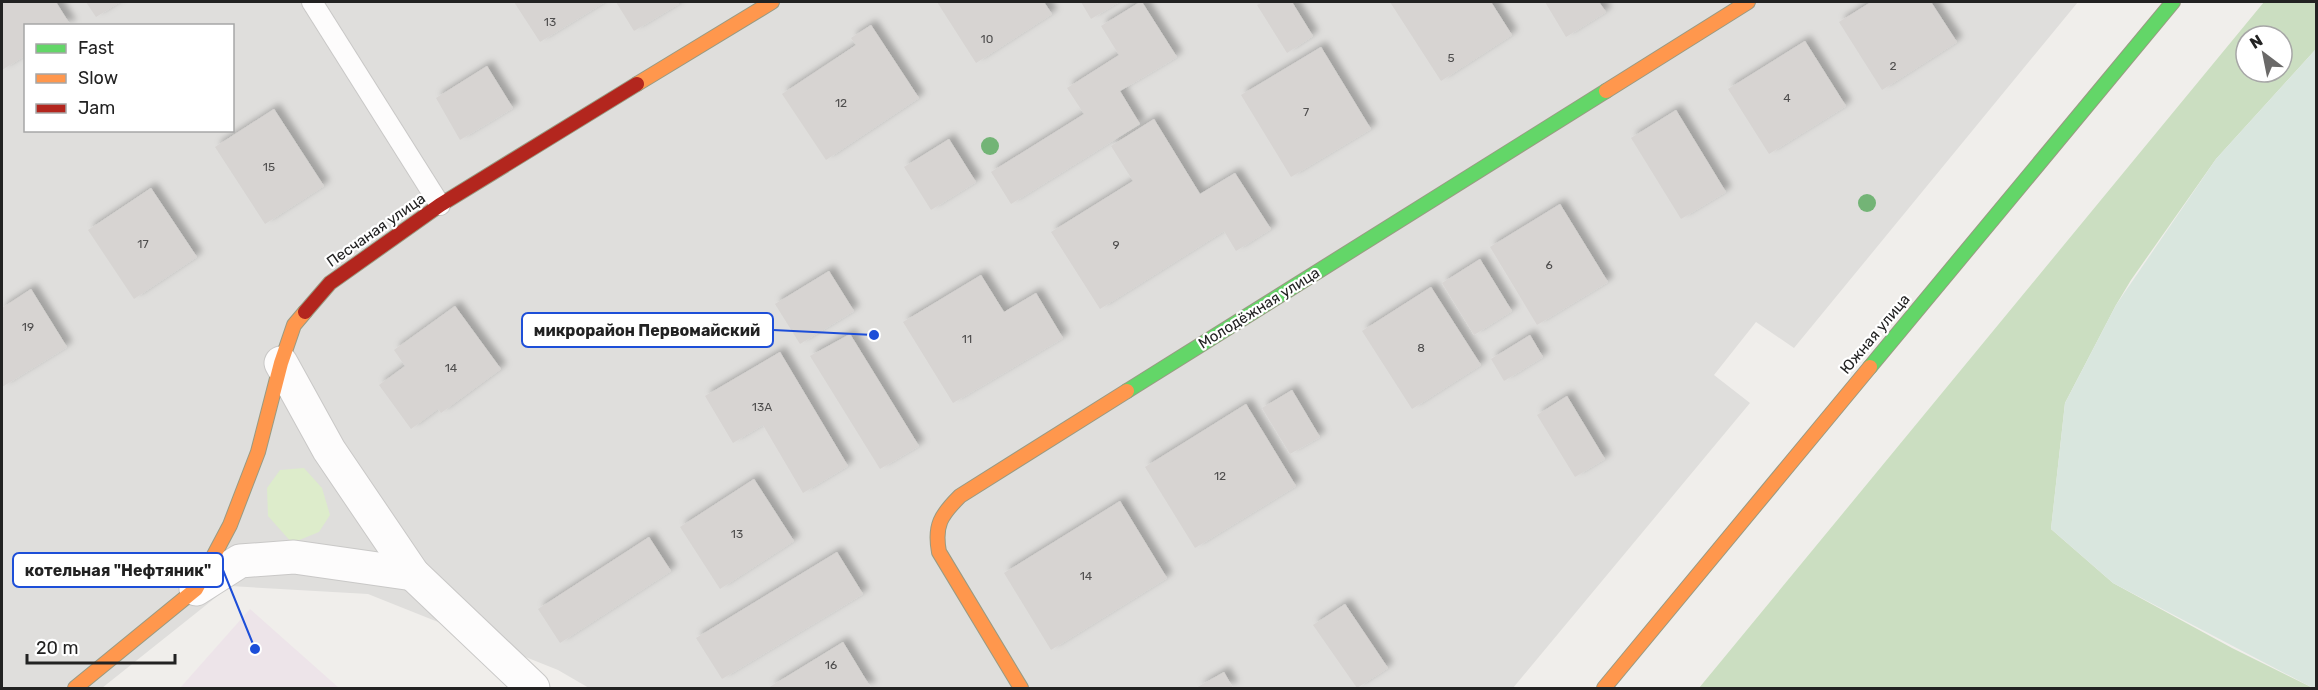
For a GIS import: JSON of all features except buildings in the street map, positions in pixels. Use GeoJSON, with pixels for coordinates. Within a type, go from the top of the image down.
{"type":"FeatureCollection","features":[{"type":"Feature","properties":{"kind":"street","name":"Песчаная улица"},"geometry":{"type":"LineString","coordinates":[[75,688],[196,589],[230,525],[258,452],[281,363],[294,325],[330,283],[440,205],[772,2]]}},
{"type":"Feature","properties":{"kind":"street","name":"Молодёжная улица"},"geometry":{"type":"LineString","coordinates":[[1021,688],[939,552],[935,534],[942,514],[960,496],[1748,2]]}},
{"type":"Feature","properties":{"kind":"street","name":"Южная улица"},"geometry":{"type":"LineString","coordinates":[[1604,688],[2173,2]]}},
{"type":"Feature","properties":{"kind":"street"},"geometry":{"type":"LineString","coordinates":[[281,363],[329,450],[413,574],[533,688]]}},
{"type":"Feature","properties":{"kind":"street"},"geometry":{"type":"LineString","coordinates":[[196,589],[240,561],[294,557],[413,574]]}},
{"type":"Feature","properties":{"kind":"lane"},"geometry":{"type":"LineString","coordinates":[[312,2],[440,205]]}},
{"type":"Feature","properties":{"kind":"shaded area"},"geometry":{"type":"Polygon","coordinates":[[[2,2],[2078,2],[1794,348],[1756,322],[1714,375],[1750,403],[1513,688],[589,688],[558,670],[368,594],[230,586],[102,688],[2,688],[2,2]]]}},
{"type":"Feature","properties":{"kind":"shaded area"},"geometry":{"type":"Polygon","coordinates":[[[2316,49],[2316,688],[2113,583],[2051,529],[2065,403],[2116,305],[2216,159],[2284,84],[2294,84],[2294,73],[2316,49]]]}},
{"type":"Feature","properties":{"kind":"shaded area"},"geometry":{"type":"Polygon","coordinates":[[[250,609],[339,688],[180,688],[250,609]]]}},
{"type":"Feature","properties":{"kind":"green space"},"geometry":{"type":"Polygon","coordinates":[[[2264,2],[2316,2],[2316,49],[2294,73],[2294,24],[2246,24],[2264,2]]]}},
{"type":"Feature","properties":{"kind":"green space"},"geometry":{"type":"Polygon","coordinates":[[[2234,38],[2234,84],[2284,84],[2216,159],[2116,305],[2065,403],[2051,529],[2113,583],[2232,648],[2313,688],[1699,688],[2234,38]]]}},
{"type":"Feature","properties":{"kind":"green space"},"geometry":{"type":"Polygon","coordinates":[[[304,468],[322,488],[330,515],[319,532],[292,543],[268,516],[267,488],[280,470],[304,468]]]}},
{"type":"Feature","properties":{"kind":"traffic: fast"},"geometry":{"type":"LineString","coordinates":[[1870,367],[2173,2]]}},
{"type":"Feature","properties":{"kind":"traffic: fast"},"geometry":{"type":"LineString","coordinates":[[1127,391],[1606,91]]}},
{"type":"Feature","properties":{"kind":"traffic: slow"},"geometry":{"type":"LineString","coordinates":[[637,84],[772,2]]}},
{"type":"Feature","properties":{"kind":"traffic: slow"},"geometry":{"type":"LineString","coordinates":[[1606,91],[1748,2]]}},
{"type":"Feature","properties":{"kind":"traffic: slow"},"geometry":{"type":"LineString","coordinates":[[75,688],[196,589],[230,525],[258,452],[281,363],[294,325],[305,312]]}},
{"type":"Feature","properties":{"kind":"traffic: slow"},"geometry":{"type":"LineString","coordinates":[[1604,688],[1870,367]]}},
{"type":"Feature","properties":{"kind":"traffic: slow"},"geometry":{"type":"LineString","coordinates":[[1021,688],[939,552],[938,527],[940,521],[960,496],[1127,391]]}},
{"type":"Feature","properties":{"kind":"traffic: jam"},"geometry":{"type":"LineString","coordinates":[[305,312],[330,283],[440,205],[637,84]]}},
{"type":"Feature","properties":{"kind":"place","name":"микрорайон Первомайский"},"geometry":{"type":"Point","coordinates":[874,335]}},
{"type":"Feature","properties":{"kind":"place","name":"котельная \"Нефтяник\""},"geometry":{"type":"Point","coordinates":[255,649]}}]}
